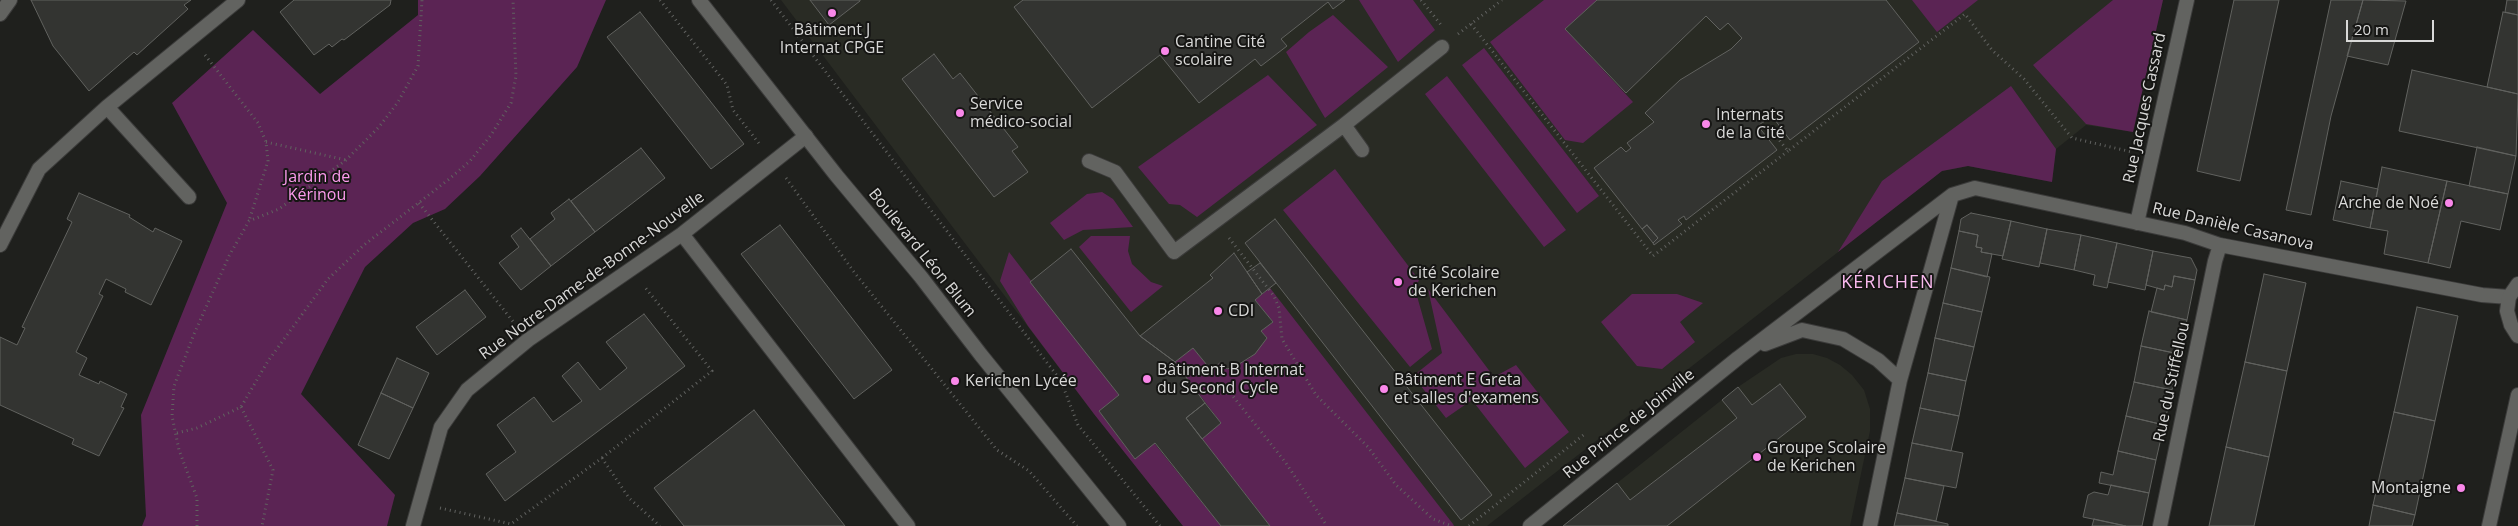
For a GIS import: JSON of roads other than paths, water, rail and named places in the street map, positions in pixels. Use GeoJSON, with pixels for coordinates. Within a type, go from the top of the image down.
{"type":"FeatureCollection","features":[{"type":"Feature","properties":{"kind":"street"},"geometry":{"type":"LineString","coordinates":[[0,14],[10,0]]}},
{"type":"Feature","properties":{"kind":"street"},"geometry":{"type":"LineString","coordinates":[[0,245],[39,170],[106,107],[238,0]]}},
{"type":"Feature","properties":{"kind":"street","name":"Boulevard Léon Blum"},"geometry":{"type":"LineString","coordinates":[[699,0],[1119,526]]}},
{"type":"Feature","properties":{"kind":"street","name":"Rue Jacques Cassard"},"geometry":{"type":"LineString","coordinates":[[2137,223],[2186,0]]}},
{"type":"Feature","properties":{"kind":"street"},"geometry":{"type":"LineString","coordinates":[[1089,162],[1115,172],[1174,252],[1344,125],[1447,43]]}},
{"type":"Feature","properties":{"kind":"street"},"geometry":{"type":"LineString","coordinates":[[106,107],[189,196]]}},
{"type":"Feature","properties":{"kind":"street"},"geometry":{"type":"LineString","coordinates":[[1344,125],[1362,150]]}},
{"type":"Feature","properties":{"kind":"street","name":"Rue Notre-Dame-de-Bonne-Nouvelle"},"geometry":{"type":"LineString","coordinates":[[413,526],[441,427],[467,390],[528,340],[682,234],[806,136]]}},
{"type":"Feature","properties":{"kind":"street","name":"Rue Danièle Casanova"},"geometry":{"type":"LineString","coordinates":[[1952,195],[1975,188],[2185,233],[2220,245],[2482,295],[2510,297]]}},
{"type":"Feature","properties":{"kind":"street"},"geometry":{"type":"LineString","coordinates":[[1870,526],[1900,380],[1952,195]]}},
{"type":"Feature","properties":{"kind":"street","name":"Rue Prince de Joinville"},"geometry":{"type":"LineString","coordinates":[[1530,526],[1750,349],[1952,195]]}},
{"type":"Feature","properties":{"kind":"street"},"geometry":{"type":"LineString","coordinates":[[682,234],[908,526]]}},
{"type":"Feature","properties":{"kind":"street","name":"Rue du Stiffellou"},"geometry":{"type":"LineString","coordinates":[[2160,526],[2214,261],[2220,245]]}},
{"type":"Feature","properties":{"kind":"street"},"geometry":{"type":"LineString","coordinates":[[2518,284],[2510,297],[2507,311],[2511,325],[2518,336]]}},
{"type":"Feature","properties":{"kind":"street","name":"Rue Prince de Joinville"},"geometry":{"type":"LineString","coordinates":[[1750,349],[1802,330],[1843,339],[1878,360],[1900,380]]}},
{"type":"Feature","properties":{"kind":"street"},"geometry":{"type":"LineString","coordinates":[[2489,526],[2518,396]]}},
{"type":"Feature","properties":{"kind":"place","name":"Bâtiment J Internat CPGE"},"geometry":{"type":"Point","coordinates":[832,13]}},
{"type":"Feature","properties":{"kind":"place","name":"Cantine Cité scolaire"},"geometry":{"type":"Point","coordinates":[1165,51]}},
{"type":"Feature","properties":{"kind":"place","name":"Service médico-social"},"geometry":{"type":"Point","coordinates":[960,113]}},
{"type":"Feature","properties":{"kind":"place","name":"Internats de la Cité"},"geometry":{"type":"Point","coordinates":[1706,124]}},
{"type":"Feature","properties":{"kind":"place","name":"Arche de Noé"},"geometry":{"type":"Point","coordinates":[2449,203]}},
{"type":"Feature","properties":{"kind":"place","name":"Cité Scolaire de Kerichen"},"geometry":{"type":"Point","coordinates":[1398,282]}},
{"type":"Feature","properties":{"kind":"place","name":"CDI"},"geometry":{"type":"Point","coordinates":[1218,311]}},
{"type":"Feature","properties":{"kind":"place","name":"Bâtiment B Internat du Second Cycle"},"geometry":{"type":"Point","coordinates":[1147,379]}},
{"type":"Feature","properties":{"kind":"place","name":"Kerichen Lycée"},"geometry":{"type":"Point","coordinates":[955,381]}},
{"type":"Feature","properties":{"kind":"place","name":"Bâtiment E Greta et salles d'examens"},"geometry":{"type":"Point","coordinates":[1384,389]}},
{"type":"Feature","properties":{"kind":"place","name":"Groupe Scolaire de Kerichen"},"geometry":{"type":"Point","coordinates":[1757,457]}},
{"type":"Feature","properties":{"kind":"place","name":"Montaigne"},"geometry":{"type":"Point","coordinates":[2461,488]}},
{"type":"Feature","properties":{"kind":"district","name":"KÉRICHEN"},"geometry":{"type":"Point","coordinates":[1888,283]}},
{"type":"Feature","properties":{"kind":"park label","name":"Jardin de Kérinou"},"geometry":{"type":"Point","coordinates":[317,186]}}]}
